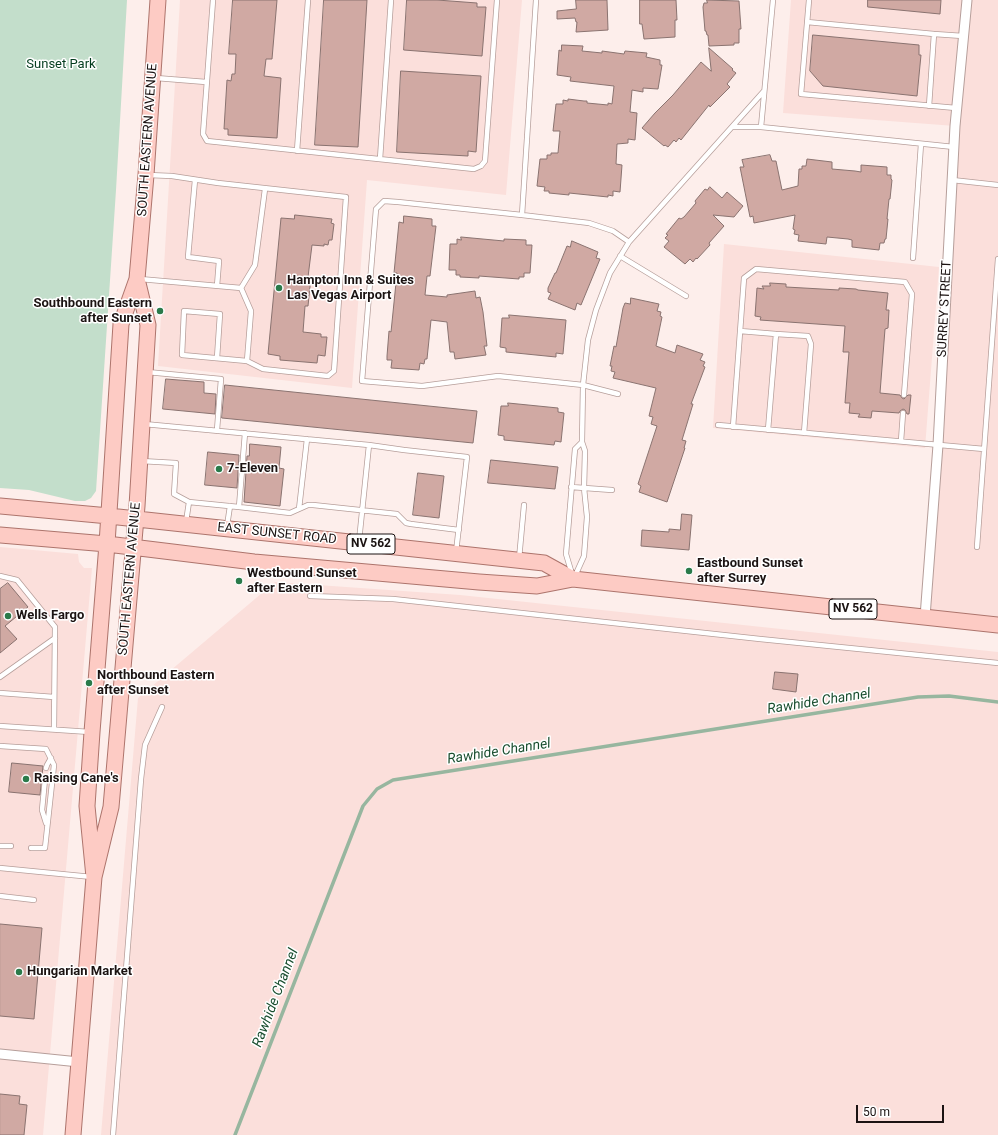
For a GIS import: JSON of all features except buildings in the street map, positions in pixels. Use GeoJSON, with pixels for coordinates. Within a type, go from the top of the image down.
{"type":"FeatureCollection","features":[{"type":"Feature","properties":{"kind":"main road","name":"SOUTH EASTERN AVENUE"},"geometry":{"type":"LineString","coordinates":[[94,877],[87,806],[109,516],[121,324],[138,279],[158,0]]}},
{"type":"Feature","properties":{"kind":"main road","name":"SOUTH EASTERN AVENUE"},"geometry":{"type":"LineString","coordinates":[[73,1135],[94,877],[111,807],[136,519],[148,325],[138,279]]}},
{"type":"Feature","properties":{"kind":"main road","name":"EAST SUNSET ROAD"},"geometry":{"type":"LineString","coordinates":[[0,506],[109,516],[544,563],[573,579]]}},
{"type":"Feature","properties":{"kind":"main road","name":"EAST SUNSET ROAD"},"geometry":{"type":"LineString","coordinates":[[0,535],[107,544],[247,561],[479,582],[537,586],[573,579],[998,624]]}},
{"type":"Feature","properties":{"kind":"street","name":"SURREY STREET"},"geometry":{"type":"LineString","coordinates":[[926,617],[938,445],[954,147],[967,0]]}},
{"type":"Feature","properties":{"kind":"street"},"geometry":{"type":"LineString","coordinates":[[0,1054],[79,1062]]}},
{"type":"Feature","properties":{"kind":"lane"},"geometry":{"type":"LineString","coordinates":[[213,0],[203,134],[207,142],[474,169],[481,166],[485,161],[497,0]]}},
{"type":"Feature","properties":{"kind":"lane"},"geometry":{"type":"LineString","coordinates":[[297,151],[308,0]]}},
{"type":"Feature","properties":{"kind":"lane"},"geometry":{"type":"LineString","coordinates":[[380,159],[391,0]]}},
{"type":"Feature","properties":{"kind":"lane"},"geometry":{"type":"LineString","coordinates":[[522,215],[536,0]]}},
{"type":"Feature","properties":{"kind":"lane"},"geometry":{"type":"LineString","coordinates":[[761,128],[773,0]]}},
{"type":"Feature","properties":{"kind":"lane"},"geometry":{"type":"LineString","coordinates":[[809,0],[801,94],[957,108]]}},
{"type":"Feature","properties":{"kind":"lane"},"geometry":{"type":"LineString","coordinates":[[807,22],[963,36]]}},
{"type":"Feature","properties":{"kind":"lane"},"geometry":{"type":"LineString","coordinates":[[929,106],[934,34]]}},
{"type":"Feature","properties":{"kind":"lane"},"geometry":{"type":"LineString","coordinates":[[153,78],[206,82]]}},
{"type":"Feature","properties":{"kind":"lane"},"geometry":{"type":"LineString","coordinates":[[573,579],[584,556],[587,517],[584,488],[585,451],[582,442],[583,385],[588,340],[596,310],[610,273],[629,242],[764,91]]}},
{"type":"Feature","properties":{"kind":"lane"},"geometry":{"type":"LineString","coordinates":[[732,127],[761,128],[954,147]]}},
{"type":"Feature","properties":{"kind":"lane"},"geometry":{"type":"LineString","coordinates":[[913,258],[920,144]]}},
{"type":"Feature","properties":{"kind":"lane"},"geometry":{"type":"LineString","coordinates":[[146,175],[172,176],[266,189],[346,197],[334,371],[328,376],[263,369],[247,361],[182,355],[184,311],[220,314],[217,358]]}},
{"type":"Feature","properties":{"kind":"lane"},"geometry":{"type":"LineString","coordinates":[[195,180],[188,257],[219,260],[217,286]]}},
{"type":"Feature","properties":{"kind":"lane"},"geometry":{"type":"LineString","coordinates":[[952,180],[998,185]]}},
{"type":"Feature","properties":{"kind":"lane"},"geometry":{"type":"LineString","coordinates":[[242,288],[255,265],[266,189]]}},
{"type":"Feature","properties":{"kind":"lane"},"geometry":{"type":"LineString","coordinates":[[618,394],[583,385],[498,376],[422,386],[362,381],[376,209],[384,201],[589,223],[613,231],[629,242]]}},
{"type":"Feature","properties":{"kind":"lane"},"geometry":{"type":"LineString","coordinates":[[620,256],[686,296]]}},
{"type":"Feature","properties":{"kind":"lane"},"geometry":{"type":"LineString","coordinates":[[977,547],[998,259]]}},
{"type":"Feature","properties":{"kind":"lane"},"geometry":{"type":"LineString","coordinates":[[733,427],[744,278],[756,269],[905,282],[912,294],[904,395]]}},
{"type":"Feature","properties":{"kind":"lane"},"geometry":{"type":"LineString","coordinates":[[138,279],[242,288]]}},
{"type":"Feature","properties":{"kind":"lane"},"geometry":{"type":"LineString","coordinates":[[242,288],[251,311],[247,361]]}},
{"type":"Feature","properties":{"kind":"lane"},"geometry":{"type":"LineString","coordinates":[[740,331],[808,336],[811,344],[804,433]]}},
{"type":"Feature","properties":{"kind":"lane"},"geometry":{"type":"LineString","coordinates":[[768,430],[776,334]]}},
{"type":"Feature","properties":{"kind":"lane"},"geometry":{"type":"LineString","coordinates":[[145,372],[221,379],[217,430]]}},
{"type":"Feature","properties":{"kind":"lane"},"geometry":{"type":"LineString","coordinates":[[901,441],[903,413]]}},
{"type":"Feature","properties":{"kind":"lane"},"geometry":{"type":"LineString","coordinates":[[142,424],[369,445],[468,457],[456,554]]}},
{"type":"Feature","properties":{"kind":"lane"},"geometry":{"type":"LineString","coordinates":[[718,426],[984,449]]}},
{"type":"Feature","properties":{"kind":"lane"},"geometry":{"type":"LineString","coordinates":[[239,507],[245,433]]}},
{"type":"Feature","properties":{"kind":"lane"},"geometry":{"type":"LineString","coordinates":[[299,509],[307,439]]}},
{"type":"Feature","properties":{"kind":"lane"},"geometry":{"type":"LineString","coordinates":[[573,579],[566,554],[574,449],[582,442]]}},
{"type":"Feature","properties":{"kind":"lane"},"geometry":{"type":"LineString","coordinates":[[358,543],[369,445]]}},
{"type":"Feature","properties":{"kind":"lane"},"geometry":{"type":"LineString","coordinates":[[140,461],[176,463],[174,494],[189,502],[290,512],[313,504],[362,509],[397,514],[406,523],[459,530]]}},
{"type":"Feature","properties":{"kind":"lane"},"geometry":{"type":"LineString","coordinates":[[571,487],[612,490]]}},
{"type":"Feature","properties":{"kind":"lane"},"geometry":{"type":"LineString","coordinates":[[185,524],[189,502]]}},
{"type":"Feature","properties":{"kind":"lane"},"geometry":{"type":"LineString","coordinates":[[227,529],[230,506]]}},
{"type":"Feature","properties":{"kind":"lane"},"geometry":{"type":"LineString","coordinates":[[518,560],[524,506]]}},
{"type":"Feature","properties":{"kind":"lane"},"geometry":{"type":"LineString","coordinates":[[0,576],[17,580],[55,627],[54,729]]}},
{"type":"Feature","properties":{"kind":"lane"},"geometry":{"type":"LineString","coordinates":[[310,596],[393,599],[998,663]]}},
{"type":"Feature","properties":{"kind":"lane"},"geometry":{"type":"LineString","coordinates":[[0,677],[55,638]]}},
{"type":"Feature","properties":{"kind":"lane"},"geometry":{"type":"LineString","coordinates":[[0,693],[54,697]]}},
{"type":"Feature","properties":{"kind":"lane"},"geometry":{"type":"LineString","coordinates":[[114,1135],[141,779],[145,745],[162,707]]}},
{"type":"Feature","properties":{"kind":"lane"},"geometry":{"type":"LineString","coordinates":[[0,726],[92,732]]}},
{"type":"Feature","properties":{"kind":"lane"},"geometry":{"type":"LineString","coordinates":[[0,746],[46,749],[54,765],[45,848],[31,848]]}},
{"type":"Feature","properties":{"kind":"lane"},"geometry":{"type":"LineString","coordinates":[[46,768],[51,758]]}},
{"type":"Feature","properties":{"kind":"lane"},"geometry":{"type":"LineString","coordinates":[[45,779],[42,810],[47,826]]}},
{"type":"Feature","properties":{"kind":"lane"},"geometry":{"type":"LineString","coordinates":[[0,846],[11,846]]}},
{"type":"Feature","properties":{"kind":"lane"},"geometry":{"type":"LineString","coordinates":[[0,868],[94,877]]}},
{"type":"Feature","properties":{"kind":"lane"},"geometry":{"type":"LineString","coordinates":[[0,896],[34,900]]}},
{"type":"Feature","properties":{"kind":"shaded area"},"geometry":{"type":"Polygon","coordinates":[[[180,0],[522,0],[506,195],[367,180],[352,388],[158,366],[180,0]]]}},
{"type":"Feature","properties":{"kind":"shaded area"},"geometry":{"type":"Polygon","coordinates":[[[791,0],[998,0],[998,624],[925,617],[955,126],[783,113],[791,0]]]}},
{"type":"Feature","properties":{"kind":"shaded area"},"geometry":{"type":"Polygon","coordinates":[[[724,244],[939,267],[925,448],[713,428],[724,244]]]}},
{"type":"Feature","properties":{"kind":"shaded area"},"geometry":{"type":"Polygon","coordinates":[[[0,547],[78,554],[79,562],[84,568],[92,568],[43,1135],[0,1135],[0,547]]]}},
{"type":"Feature","properties":{"kind":"shaded area"},"geometry":{"type":"Polygon","coordinates":[[[275,582],[460,595],[998,652],[998,1135],[101,1135],[138,698],[275,582]]]}},
{"type":"Feature","properties":{"kind":"green space","name":"Sunset Park"},"geometry":{"type":"Polygon","coordinates":[[[0,0],[127,0],[96,491],[91,498],[85,501],[75,501],[29,490],[0,488],[0,0]]]}},
{"type":"Feature","properties":{"kind":"waterway","name":"Rawhide Channel"},"geometry":{"type":"LineString","coordinates":[[235,1135],[363,806],[377,789],[393,780],[918,697],[949,696],[998,702]]}},
{"type":"Feature","properties":{"kind":"place","name":"Hampton Inn & Suites Las Vegas Airport"},"geometry":{"type":"Point","coordinates":[279,288]}},
{"type":"Feature","properties":{"kind":"place","name":"Southbound Eastern after Sunset"},"geometry":{"type":"Point","coordinates":[160,311]}},
{"type":"Feature","properties":{"kind":"place","name":"7-Eleven"},"geometry":{"type":"Point","coordinates":[219,469]}},
{"type":"Feature","properties":{"kind":"place","name":"Eastbound Sunset after Surrey"},"geometry":{"type":"Point","coordinates":[689,571]}},
{"type":"Feature","properties":{"kind":"place","name":"Westbound Sunset after Eastern"},"geometry":{"type":"Point","coordinates":[239,581]}},
{"type":"Feature","properties":{"kind":"place","name":"Wells Fargo"},"geometry":{"type":"Point","coordinates":[8,616]}},
{"type":"Feature","properties":{"kind":"place","name":"Northbound Eastern after Sunset"},"geometry":{"type":"Point","coordinates":[89,683]}},
{"type":"Feature","properties":{"kind":"place","name":"Raising Cane's"},"geometry":{"type":"Point","coordinates":[26,779]}},
{"type":"Feature","properties":{"kind":"place","name":"Hungarian Market"},"geometry":{"type":"Point","coordinates":[19,972]}}]}
